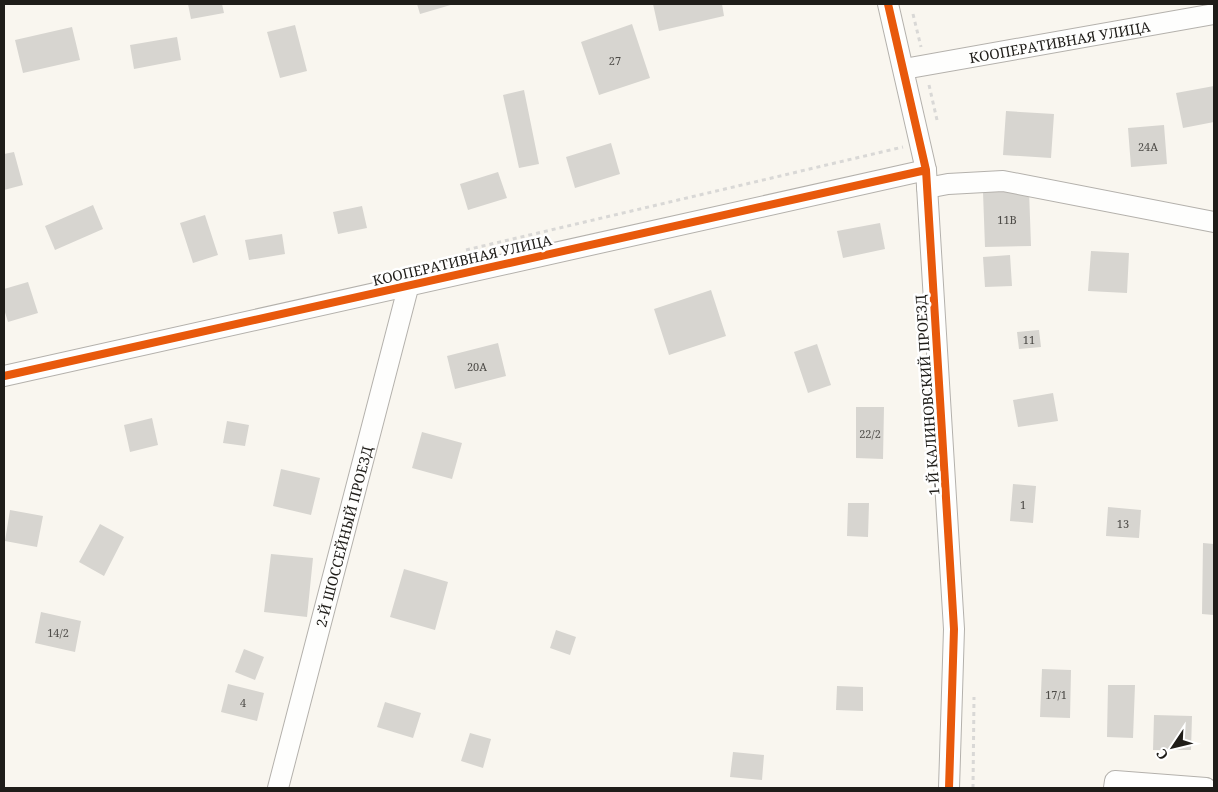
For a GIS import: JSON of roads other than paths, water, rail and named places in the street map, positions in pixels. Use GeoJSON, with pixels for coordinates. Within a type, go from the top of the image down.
{"type":"FeatureCollection","features":[{"type":"Feature","properties":{"kind":"street","name":"1-Й КАЛИНОВСКИЙ ПРОЕЗД"},"geometry":{"type":"LineString","coordinates":[[888,4],[927,179],[954,629],[950,788]]}},
{"type":"Feature","properties":{"kind":"street","name":"КООПЕРАТИВНАЯ УЛИЦА"},"geometry":{"type":"LineString","coordinates":[[904,69],[1214,14]]}},
{"type":"Feature","properties":{"kind":"street","name":"КООПЕРАТИВНАЯ УЛИЦА"},"geometry":{"type":"LineString","coordinates":[[4,376],[409,284],[927,179],[948,184],[1003,181],[1214,222]]}},
{"type":"Feature","properties":{"kind":"street","name":"2-Й ШОССЕЙНЫЙ ПРОЕЗД"},"geometry":{"type":"LineString","coordinates":[[278,788],[409,284]]}},
{"type":"Feature","properties":{"kind":"street"},"geometry":{"type":"LineString","coordinates":[[1114,788],[1115,781],[1206,788]]}}]}
